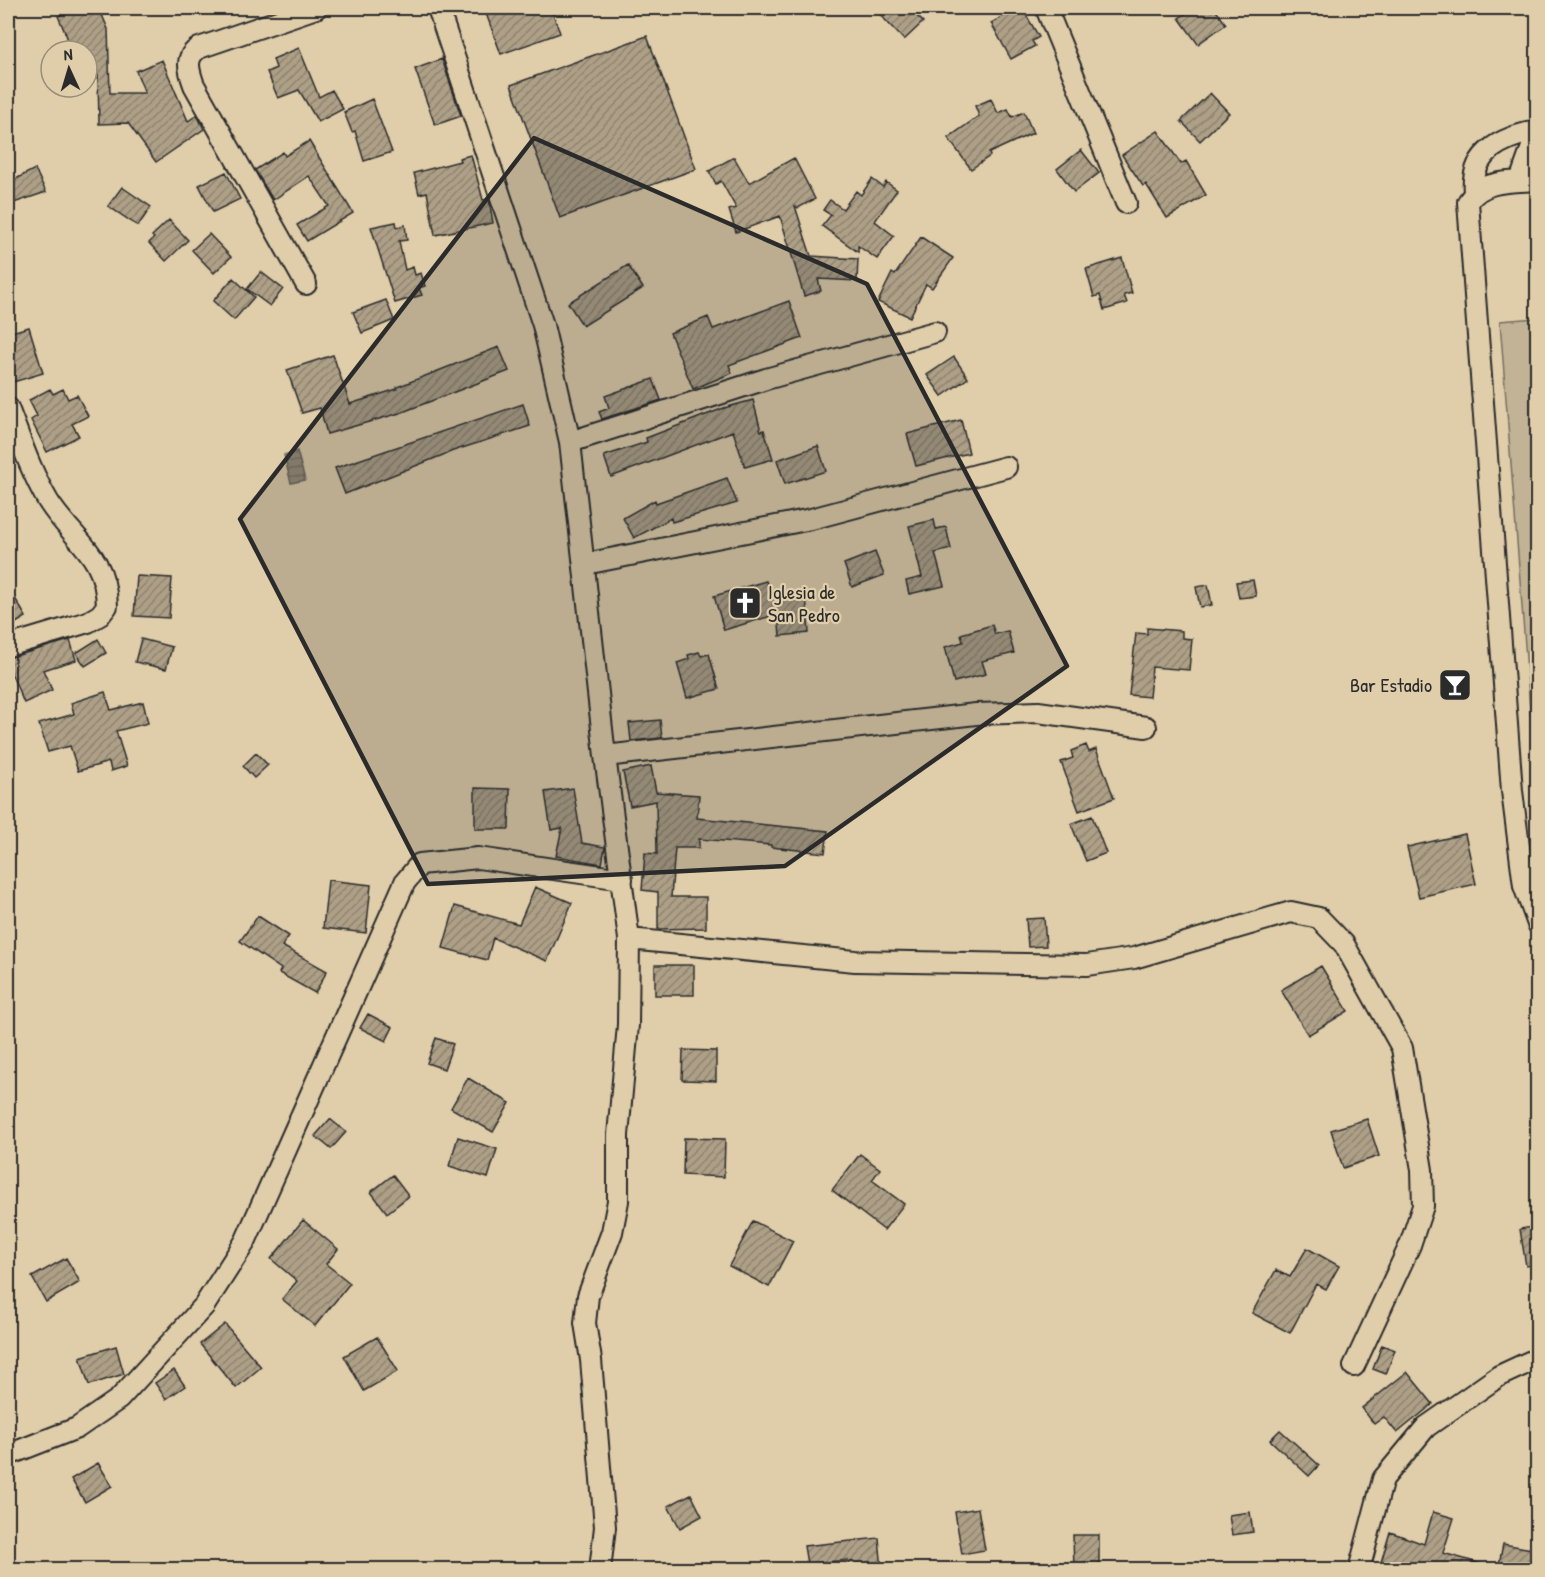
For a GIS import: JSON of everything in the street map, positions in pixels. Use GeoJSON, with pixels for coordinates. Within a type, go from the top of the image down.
{"type":"FeatureCollection","features":[{"type":"Feature","properties":{"kind":"street"},"geometry":{"type":"LineString","coordinates":[[306,284],[194,85],[188,63],[190,56],[199,48],[316,8]]}},
{"type":"Feature","properties":{"kind":"street"},"geometry":{"type":"LineString","coordinates":[[438,8],[543,325],[570,442],[605,756],[629,939],[628,1025],[618,1135],[618,1201],[612,1232],[588,1296],[585,1323],[591,1360],[605,1527],[600,1569]]}},
{"type":"Feature","properties":{"kind":"street"},"geometry":{"type":"LineString","coordinates":[[1046,8],[1126,203]]}},
{"type":"Feature","properties":{"kind":"street"},"geometry":{"type":"LineString","coordinates":[[1474,192],[1474,171],[1479,160],[1488,150],[1513,135],[1537,130],[1528,181],[1484,186],[1474,192],[1468,202],[1512,791],[1524,886],[1538,924]]}},
{"type":"Feature","properties":{"kind":"street"},"geometry":{"type":"LineString","coordinates":[[570,442],[766,379],[935,333]]}},
{"type":"Feature","properties":{"kind":"street"},"geometry":{"type":"LineString","coordinates":[[8,408],[50,503],[94,555],[105,578],[107,600],[107,606],[100,615],[88,622],[8,646]]}},
{"type":"Feature","properties":{"kind":"street"},"geometry":{"type":"LineString","coordinates":[[585,564],[811,519],[1006,467]]}},
{"type":"Feature","properties":{"kind":"street"},"geometry":{"type":"LineString","coordinates":[[605,756],[976,714],[1038,712],[1146,727]]}},
{"type":"Feature","properties":{"kind":"street"},"geometry":{"type":"LineString","coordinates":[[8,1455],[77,1428],[119,1399],[204,1306],[245,1242],[405,882],[420,864],[478,858],[622,879]]}},
{"type":"Feature","properties":{"kind":"street"},"geometry":{"type":"LineString","coordinates":[[629,939],[855,961],[1087,964],[1134,958],[1291,912],[1319,918],[1344,944],[1402,1048],[1422,1170],[1423,1206],[1410,1245],[1354,1366]]}},
{"type":"Feature","properties":{"kind":"street"},"geometry":{"type":"LineString","coordinates":[[1359,1569],[1383,1479],[1426,1427],[1499,1376],[1538,1358]]}},
{"type":"Feature","properties":{"kind":"highlighted area"},"geometry":{"type":"Polygon","coordinates":[[[534,138],[867,284],[1067,666],[785,866],[428,884],[240,519],[534,138]]]}},
{"type":"Feature","properties":{"kind":"shaded area"},"geometry":{"type":"Polygon","coordinates":[[[1538,318],[1537,801],[1500,321],[1538,318]]]}},
{"type":"Feature","properties":{"kind":"shaded area"},"geometry":{"type":"Polygon","coordinates":[[[297,451],[305,480],[291,483],[284,455],[297,451]]]}},
{"type":"Feature","properties":{"kind":"building"},"geometry":{"type":"Polygon","coordinates":[[[79,8],[99,8],[108,29],[110,93],[145,93],[136,71],[162,60],[188,121],[197,115],[204,129],[156,162],[128,123],[99,124],[99,39],[67,39],[58,16],[79,8]]]}},
{"type":"Feature","properties":{"kind":"building"},"geometry":{"type":"Polygon","coordinates":[[[484,8],[551,8],[560,33],[501,54],[484,8]]]}},
{"type":"Feature","properties":{"kind":"building"},"geometry":{"type":"Polygon","coordinates":[[[874,8],[909,8],[923,22],[904,40],[874,8]]]}},
{"type":"Feature","properties":{"kind":"building"},"geometry":{"type":"Polygon","coordinates":[[[1022,8],[1039,37],[1032,41],[1035,46],[1011,59],[991,23],[1022,8]]]}},
{"type":"Feature","properties":{"kind":"building"},"geometry":{"type":"Polygon","coordinates":[[[1194,8],[1214,8],[1226,24],[1198,44],[1179,18],[1194,8]]]}},
{"type":"Feature","properties":{"kind":"building"},"geometry":{"type":"Polygon","coordinates":[[[647,36],[696,169],[560,218],[511,85],[647,36]]]}},
{"type":"Feature","properties":{"kind":"building"},"geometry":{"type":"Polygon","coordinates":[[[299,48],[319,97],[332,90],[343,109],[318,122],[299,90],[278,98],[267,72],[276,68],[273,59],[299,48]]]}},
{"type":"Feature","properties":{"kind":"building"},"geometry":{"type":"Polygon","coordinates":[[[442,59],[461,116],[435,125],[415,69],[442,59]]]}},
{"type":"Feature","properties":{"kind":"building"},"geometry":{"type":"Polygon","coordinates":[[[1210,93],[1229,113],[1200,141],[1181,121],[1210,93]]]}},
{"type":"Feature","properties":{"kind":"building"},"geometry":{"type":"Polygon","coordinates":[[[372,99],[392,152],[364,161],[355,131],[352,132],[344,112],[372,99]]]}},
{"type":"Feature","properties":{"kind":"building"},"geometry":{"type":"Polygon","coordinates":[[[991,99],[998,113],[1008,109],[1012,117],[1024,112],[1033,133],[989,153],[990,156],[971,169],[948,138],[979,116],[975,106],[991,99]]]}},
{"type":"Feature","properties":{"kind":"building"},"geometry":{"type":"Polygon","coordinates":[[[1158,131],[1181,164],[1186,161],[1206,195],[1167,218],[1146,184],[1143,186],[1122,155],[1158,131]]]}},
{"type":"Feature","properties":{"kind":"building"},"geometry":{"type":"Polygon","coordinates":[[[309,141],[353,213],[307,241],[297,225],[329,206],[309,176],[273,200],[255,170],[283,152],[285,156],[309,141]]]}},
{"type":"Feature","properties":{"kind":"building"},"geometry":{"type":"Polygon","coordinates":[[[1081,150],[1099,173],[1074,192],[1057,169],[1081,150]]]}},
{"type":"Feature","properties":{"kind":"building"},"geometry":{"type":"Polygon","coordinates":[[[471,155],[483,200],[489,199],[493,223],[435,235],[427,192],[419,194],[414,173],[460,161],[459,158],[471,155]]]}},
{"type":"Feature","properties":{"kind":"building"},"geometry":{"type":"Polygon","coordinates":[[[734,157],[749,183],[794,158],[815,199],[798,208],[795,206],[811,256],[858,259],[857,281],[818,279],[821,291],[804,296],[780,216],[736,232],[729,210],[736,208],[721,181],[716,184],[709,171],[734,157]]]}},
{"type":"Feature","properties":{"kind":"building"},"geometry":{"type":"Polygon","coordinates":[[[35,169],[46,192],[8,205],[8,183],[35,169]]]}},
{"type":"Feature","properties":{"kind":"building"},"geometry":{"type":"Polygon","coordinates":[[[226,172],[240,199],[213,212],[199,185],[226,172]]]}},
{"type":"Feature","properties":{"kind":"building"},"geometry":{"type":"Polygon","coordinates":[[[872,179],[883,187],[886,182],[897,190],[875,221],[894,236],[877,259],[858,246],[858,252],[822,226],[831,215],[823,210],[830,200],[843,209],[856,191],[861,195],[872,179]]]}},
{"type":"Feature","properties":{"kind":"building"},"geometry":{"type":"Polygon","coordinates":[[[122,187],[151,207],[138,226],[108,206],[122,187]]]}},
{"type":"Feature","properties":{"kind":"building"},"geometry":{"type":"Polygon","coordinates":[[[169,220],[188,240],[166,261],[149,243],[154,238],[152,236],[169,220]]]}},
{"type":"Feature","properties":{"kind":"building"},"geometry":{"type":"Polygon","coordinates":[[[396,222],[397,227],[405,225],[407,240],[399,241],[405,270],[413,267],[415,275],[421,273],[425,286],[419,288],[422,295],[395,303],[371,227],[396,222]]]}},
{"type":"Feature","properties":{"kind":"building"},"geometry":{"type":"Polygon","coordinates":[[[209,234],[231,257],[214,273],[192,250],[209,234]]]}},
{"type":"Feature","properties":{"kind":"building"},"geometry":{"type":"Polygon","coordinates":[[[921,237],[953,258],[932,288],[926,284],[910,317],[878,302],[892,273],[895,275],[921,237]]]}},
{"type":"Feature","properties":{"kind":"building"},"geometry":{"type":"Polygon","coordinates":[[[1122,258],[1132,293],[1124,295],[1127,303],[1104,310],[1100,295],[1094,297],[1086,269],[1122,258]]]}},
{"type":"Feature","properties":{"kind":"building"},"geometry":{"type":"Polygon","coordinates":[[[628,265],[643,288],[583,326],[568,303],[628,265]]]}},
{"type":"Feature","properties":{"kind":"building"},"geometry":{"type":"Polygon","coordinates":[[[261,272],[283,289],[270,306],[247,289],[261,272]]]}},
{"type":"Feature","properties":{"kind":"building"},"geometry":{"type":"Polygon","coordinates":[[[233,278],[254,297],[234,320],[213,301],[233,278]]]}},
{"type":"Feature","properties":{"kind":"building"},"geometry":{"type":"Polygon","coordinates":[[[386,300],[394,320],[362,333],[353,312],[386,300]]]}},
{"type":"Feature","properties":{"kind":"building"},"geometry":{"type":"Polygon","coordinates":[[[789,301],[802,338],[729,365],[732,373],[693,389],[670,333],[708,317],[713,329],[789,301]]]}},
{"type":"Feature","properties":{"kind":"building"},"geometry":{"type":"Polygon","coordinates":[[[29,327],[43,373],[10,383],[8,333],[29,327]]]}},
{"type":"Feature","properties":{"kind":"building"},"geometry":{"type":"Polygon","coordinates":[[[499,347],[509,371],[400,413],[327,434],[320,408],[302,413],[287,370],[333,355],[350,404],[397,389],[397,387],[499,347]]]}},
{"type":"Feature","properties":{"kind":"building"},"geometry":{"type":"Polygon","coordinates":[[[954,357],[968,378],[942,396],[927,375],[954,357]]]}},
{"type":"Feature","properties":{"kind":"building"},"geometry":{"type":"Polygon","coordinates":[[[653,379],[661,400],[602,419],[599,412],[609,408],[605,396],[653,379]]]}},
{"type":"Feature","properties":{"kind":"building"},"geometry":{"type":"Polygon","coordinates":[[[50,389],[53,394],[63,389],[68,399],[77,395],[88,416],[72,424],[79,436],[47,452],[31,420],[37,416],[29,400],[50,389]]]}},
{"type":"Feature","properties":{"kind":"building"},"geometry":{"type":"Polygon","coordinates":[[[753,400],[761,431],[764,430],[773,459],[745,467],[733,431],[611,477],[604,456],[647,442],[646,438],[724,408],[753,400]]]}},
{"type":"Feature","properties":{"kind":"building"},"geometry":{"type":"Polygon","coordinates":[[[523,404],[530,426],[453,451],[345,494],[335,468],[523,404]]]}},
{"type":"Feature","properties":{"kind":"building"},"geometry":{"type":"Polygon","coordinates":[[[961,420],[969,453],[916,466],[907,434],[961,420]]]}},
{"type":"Feature","properties":{"kind":"building"},"geometry":{"type":"Polygon","coordinates":[[[818,446],[826,471],[785,484],[777,460],[818,446]]]}},
{"type":"Feature","properties":{"kind":"building"},"geometry":{"type":"Polygon","coordinates":[[[727,478],[737,503],[672,522],[671,518],[634,538],[623,518],[655,500],[656,503],[727,478]]]}},
{"type":"Feature","properties":{"kind":"building"},"geometry":{"type":"Polygon","coordinates":[[[934,520],[936,529],[946,527],[951,549],[935,553],[944,586],[909,594],[906,581],[922,577],[909,526],[934,520]]]}},
{"type":"Feature","properties":{"kind":"building"},"geometry":{"type":"Polygon","coordinates":[[[875,552],[884,575],[852,587],[844,564],[875,552]]]}},
{"type":"Feature","properties":{"kind":"building"},"geometry":{"type":"Polygon","coordinates":[[[137,576],[172,578],[169,618],[134,616],[137,576]]]}},
{"type":"Feature","properties":{"kind":"building"},"geometry":{"type":"Polygon","coordinates":[[[1253,580],[1256,596],[1239,598],[1236,582],[1253,580]]]}},
{"type":"Feature","properties":{"kind":"building"},"geometry":{"type":"Polygon","coordinates":[[[766,581],[772,598],[806,595],[809,633],[780,636],[778,614],[724,630],[714,596],[766,581]]]}},
{"type":"Feature","properties":{"kind":"building"},"geometry":{"type":"Polygon","coordinates":[[[1208,585],[1212,605],[1200,607],[1196,587],[1208,585]]]}},
{"type":"Feature","properties":{"kind":"building"},"geometry":{"type":"Polygon","coordinates":[[[8,586],[26,617],[8,628],[8,586]]]}},
{"type":"Feature","properties":{"kind":"building"},"geometry":{"type":"Polygon","coordinates":[[[992,625],[995,634],[1008,631],[1014,653],[982,661],[986,674],[954,682],[945,647],[963,642],[961,634],[992,625]]]}},
{"type":"Feature","properties":{"kind":"building"},"geometry":{"type":"Polygon","coordinates":[[[1147,628],[1182,631],[1182,638],[1192,639],[1189,670],[1152,667],[1149,697],[1129,695],[1136,633],[1147,634],[1147,628]]]}},
{"type":"Feature","properties":{"kind":"building"},"geometry":{"type":"Polygon","coordinates":[[[98,639],[106,653],[85,666],[76,653],[98,639]]]}},
{"type":"Feature","properties":{"kind":"building"},"geometry":{"type":"Polygon","coordinates":[[[141,639],[172,647],[166,669],[135,662],[141,639]]]}},
{"type":"Feature","properties":{"kind":"building"},"geometry":{"type":"Polygon","coordinates":[[[70,640],[76,660],[43,670],[52,690],[24,703],[11,673],[8,674],[8,658],[70,640]]]}},
{"type":"Feature","properties":{"kind":"building"},"geometry":{"type":"Polygon","coordinates":[[[699,652],[701,656],[709,654],[719,689],[687,698],[677,663],[689,659],[688,655],[699,652]]]}},
{"type":"Feature","properties":{"kind":"building"},"geometry":{"type":"Polygon","coordinates":[[[105,692],[111,710],[143,702],[148,723],[116,731],[127,766],[111,771],[109,762],[78,771],[70,746],[48,752],[39,724],[74,714],[71,703],[105,692]]]}},
{"type":"Feature","properties":{"kind":"building"},"geometry":{"type":"Polygon","coordinates":[[[660,720],[662,738],[631,741],[629,723],[660,720]]]}},
{"type":"Feature","properties":{"kind":"building"},"geometry":{"type":"Polygon","coordinates":[[[1086,745],[1089,752],[1096,749],[1114,798],[1079,811],[1061,762],[1073,758],[1071,751],[1086,745]]]}},
{"type":"Feature","properties":{"kind":"building"},"geometry":{"type":"Polygon","coordinates":[[[256,753],[268,765],[254,778],[243,766],[256,753]]]}},
{"type":"Feature","properties":{"kind":"building"},"geometry":{"type":"Polygon","coordinates":[[[651,766],[656,792],[699,795],[697,818],[828,831],[825,853],[771,847],[771,845],[699,839],[699,848],[675,848],[671,897],[706,897],[706,928],[658,929],[658,892],[642,890],[645,853],[657,854],[656,801],[630,806],[623,772],[651,766]]]}},
{"type":"Feature","properties":{"kind":"building"},"geometry":{"type":"Polygon","coordinates":[[[475,788],[510,789],[509,829],[475,829],[475,788]]]}},
{"type":"Feature","properties":{"kind":"building"},"geometry":{"type":"Polygon","coordinates":[[[573,788],[582,843],[605,847],[602,864],[556,856],[562,828],[551,830],[545,792],[573,788]]]}},
{"type":"Feature","properties":{"kind":"building"},"geometry":{"type":"Polygon","coordinates":[[[1092,816],[1106,853],[1086,861],[1071,824],[1092,816]]]}},
{"type":"Feature","properties":{"kind":"building"},"geometry":{"type":"Polygon","coordinates":[[[1465,834],[1476,884],[1419,897],[1407,847],[1465,834]]]}},
{"type":"Feature","properties":{"kind":"building"},"geometry":{"type":"Polygon","coordinates":[[[328,880],[371,885],[366,933],[323,928],[328,880]]]}},
{"type":"Feature","properties":{"kind":"building"},"geometry":{"type":"Polygon","coordinates":[[[535,887],[572,903],[547,961],[493,938],[487,960],[443,948],[455,906],[519,924],[535,887]]]}},
{"type":"Feature","properties":{"kind":"building"},"geometry":{"type":"Polygon","coordinates":[[[258,916],[289,936],[282,946],[327,971],[315,993],[279,973],[281,969],[240,941],[258,916]]]}},
{"type":"Feature","properties":{"kind":"building"},"geometry":{"type":"Polygon","coordinates":[[[1044,918],[1046,946],[1028,947],[1026,919],[1044,918]]]}},
{"type":"Feature","properties":{"kind":"building"},"geometry":{"type":"Polygon","coordinates":[[[655,965],[694,965],[694,995],[655,995],[655,965]]]}},
{"type":"Feature","properties":{"kind":"building"},"geometry":{"type":"Polygon","coordinates":[[[1321,966],[1348,1011],[1308,1035],[1281,990],[1321,966]]]}},
{"type":"Feature","properties":{"kind":"building"},"geometry":{"type":"Polygon","coordinates":[[[368,1014],[393,1027],[386,1041],[360,1028],[368,1014]]]}},
{"type":"Feature","properties":{"kind":"building"},"geometry":{"type":"Polygon","coordinates":[[[436,1038],[453,1044],[444,1069],[427,1063],[436,1038]]]}},
{"type":"Feature","properties":{"kind":"building"},"geometry":{"type":"Polygon","coordinates":[[[683,1050],[716,1051],[716,1081],[682,1080],[683,1050]]]}},
{"type":"Feature","properties":{"kind":"building"},"geometry":{"type":"Polygon","coordinates":[[[468,1078],[510,1103],[493,1132],[451,1108],[468,1078]]]}},
{"type":"Feature","properties":{"kind":"building"},"geometry":{"type":"Polygon","coordinates":[[[330,1119],[346,1132],[331,1149],[315,1136],[330,1119]]]}},
{"type":"Feature","properties":{"kind":"building"},"geometry":{"type":"Polygon","coordinates":[[[1367,1119],[1379,1156],[1343,1168],[1331,1130],[1367,1119]]]}},
{"type":"Feature","properties":{"kind":"building"},"geometry":{"type":"Polygon","coordinates":[[[458,1137],[497,1149],[488,1178],[449,1166],[458,1137]]]}},
{"type":"Feature","properties":{"kind":"building"},"geometry":{"type":"Polygon","coordinates":[[[684,1138],[725,1139],[724,1177],[683,1175],[684,1138]]]}},
{"type":"Feature","properties":{"kind":"building"},"geometry":{"type":"Polygon","coordinates":[[[860,1154],[880,1169],[872,1180],[904,1204],[884,1230],[832,1190],[860,1154]]]}},
{"type":"Feature","properties":{"kind":"building"},"geometry":{"type":"Polygon","coordinates":[[[393,1175],[409,1196],[387,1213],[371,1192],[393,1175]]]}},
{"type":"Feature","properties":{"kind":"building"},"geometry":{"type":"Polygon","coordinates":[[[303,1220],[338,1249],[326,1264],[350,1283],[315,1326],[282,1299],[297,1281],[271,1259],[303,1220]]]}},
{"type":"Feature","properties":{"kind":"building"},"geometry":{"type":"Polygon","coordinates":[[[753,1221],[793,1241],[769,1287],[729,1266],[753,1221]]]}},
{"type":"Feature","properties":{"kind":"building"},"geometry":{"type":"Polygon","coordinates":[[[1538,1226],[1538,1264],[1526,1266],[1520,1229],[1538,1226]]]}},
{"type":"Feature","properties":{"kind":"building"},"geometry":{"type":"Polygon","coordinates":[[[1307,1248],[1339,1266],[1326,1289],[1316,1284],[1290,1333],[1252,1313],[1276,1270],[1290,1277],[1307,1248]]]}},
{"type":"Feature","properties":{"kind":"building"},"geometry":{"type":"Polygon","coordinates":[[[66,1258],[80,1282],[46,1302],[32,1277],[66,1258]]]}},
{"type":"Feature","properties":{"kind":"building"},"geometry":{"type":"Polygon","coordinates":[[[225,1324],[261,1367],[236,1388],[200,1344],[225,1324]]]}},
{"type":"Feature","properties":{"kind":"building"},"geometry":{"type":"Polygon","coordinates":[[[377,1337],[398,1371],[364,1391],[344,1356],[377,1337]]]}},
{"type":"Feature","properties":{"kind":"building"},"geometry":{"type":"Polygon","coordinates":[[[1382,1345],[1395,1350],[1386,1374],[1373,1369],[1382,1345]]]}},
{"type":"Feature","properties":{"kind":"building"},"geometry":{"type":"Polygon","coordinates":[[[116,1346],[124,1374],[89,1385],[80,1357],[116,1346]]]}},
{"type":"Feature","properties":{"kind":"building"},"geometry":{"type":"Polygon","coordinates":[[[174,1370],[185,1386],[166,1399],[155,1383],[174,1370]]]}},
{"type":"Feature","properties":{"kind":"building"},"geometry":{"type":"Polygon","coordinates":[[[1407,1372],[1433,1404],[1397,1433],[1384,1417],[1374,1424],[1362,1408],[1407,1372]]]}},
{"type":"Feature","properties":{"kind":"building"},"geometry":{"type":"Polygon","coordinates":[[[1280,1430],[1319,1465],[1309,1476],[1270,1440],[1280,1430]]]}},
{"type":"Feature","properties":{"kind":"building"},"geometry":{"type":"Polygon","coordinates":[[[98,1463],[112,1486],[85,1502],[71,1479],[98,1463]]]}},
{"type":"Feature","properties":{"kind":"building"},"geometry":{"type":"Polygon","coordinates":[[[691,1494],[702,1516],[680,1528],[668,1506],[691,1494]]]}},
{"type":"Feature","properties":{"kind":"building"},"geometry":{"type":"Polygon","coordinates":[[[978,1508],[985,1550],[962,1554],[955,1512],[978,1508]]]}},
{"type":"Feature","properties":{"kind":"building"},"geometry":{"type":"Polygon","coordinates":[[[1250,1512],[1253,1532],[1232,1535],[1229,1515],[1250,1512]]]}},
{"type":"Feature","properties":{"kind":"building"},"geometry":{"type":"Polygon","coordinates":[[[1433,1512],[1454,1518],[1443,1553],[1489,1566],[1488,1569],[1379,1569],[1390,1532],[1424,1544],[1433,1512]]]}},
{"type":"Feature","properties":{"kind":"building"},"geometry":{"type":"Polygon","coordinates":[[[1073,1535],[1099,1535],[1099,1569],[1074,1569],[1073,1535]]]}},
{"type":"Feature","properties":{"kind":"building"},"geometry":{"type":"Polygon","coordinates":[[[879,1538],[882,1569],[849,1569],[848,1560],[807,1564],[804,1546],[879,1538]]]}},
{"type":"Feature","properties":{"kind":"building"},"geometry":{"type":"Polygon","coordinates":[[[1503,1544],[1538,1550],[1538,1569],[1521,1562],[1520,1569],[1498,1569],[1503,1544]]]}},
{"type":"Feature","properties":{"kind":"place","name":"Iglesia de San Pedro"},"geometry":{"type":"Point","coordinates":[745,603]}},
{"type":"Feature","properties":{"kind":"place","name":"Bar Estadio"},"geometry":{"type":"Point","coordinates":[1455,685]}}]}
